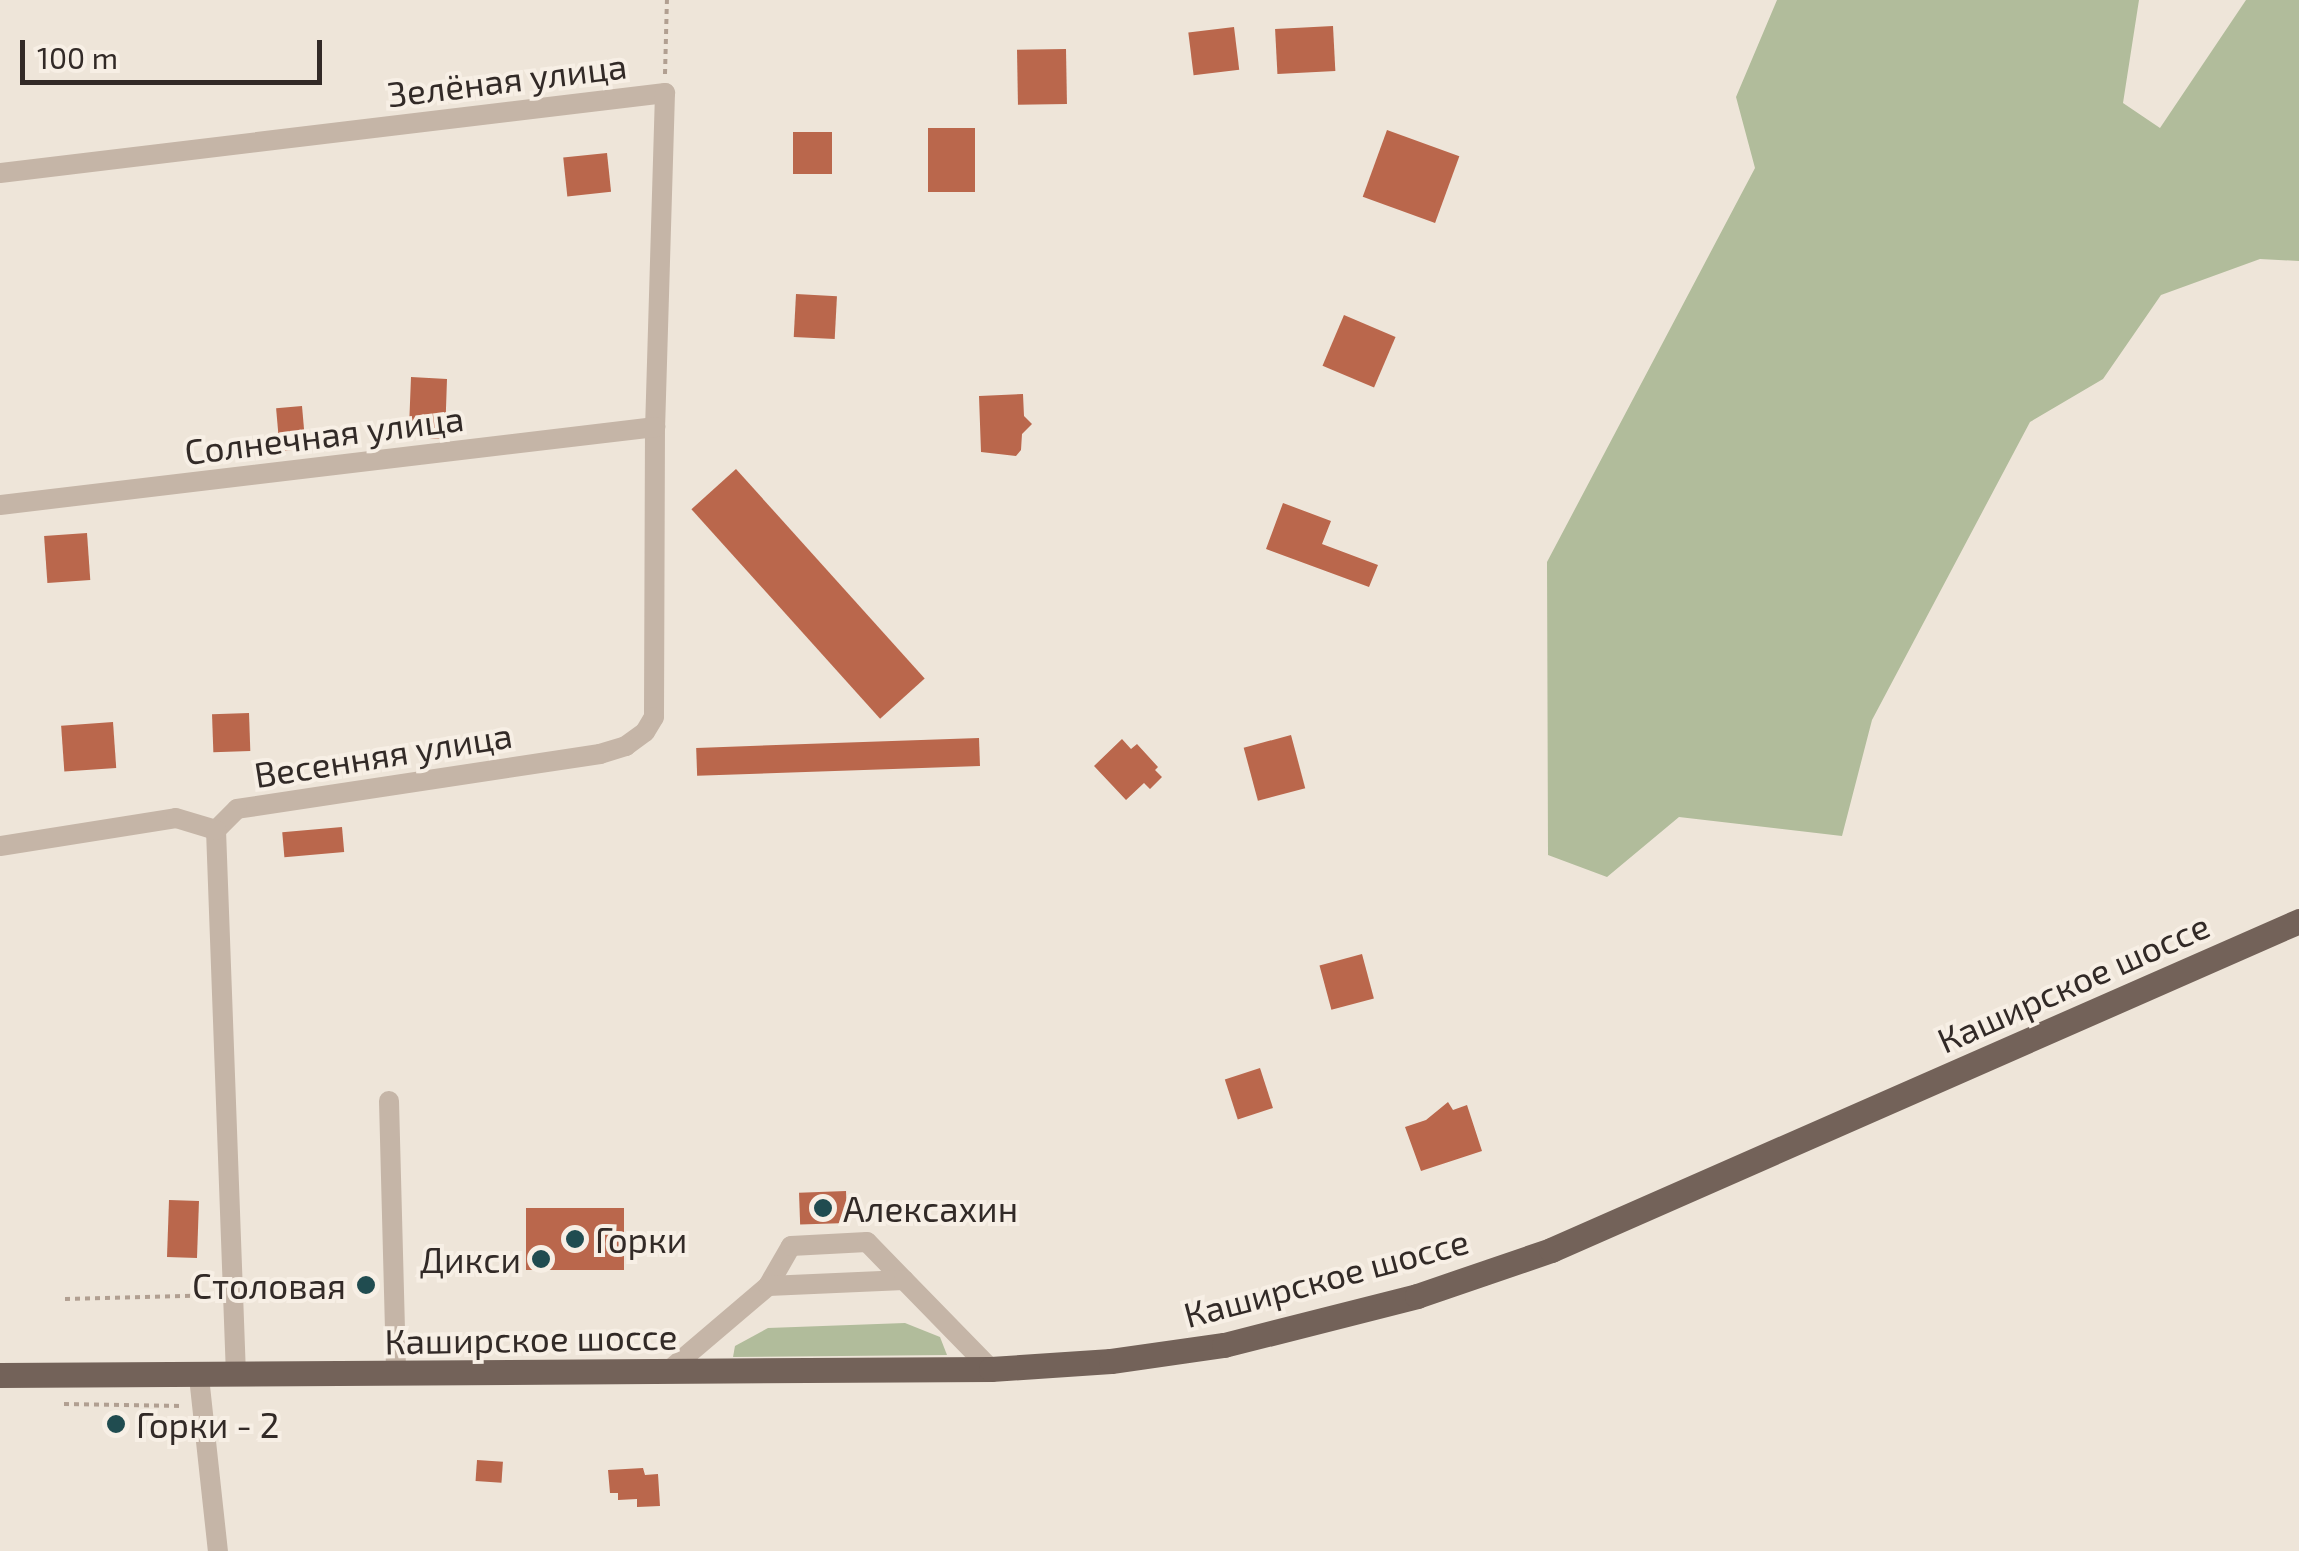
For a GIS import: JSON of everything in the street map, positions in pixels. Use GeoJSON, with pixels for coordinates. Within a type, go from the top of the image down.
{"type":"FeatureCollection","features":[{"type":"Feature","properties":{"kind":"main road","name":"Каширское шоссе"},"geometry":{"type":"LineString","coordinates":[[0,1375],[199,1377],[991,1369],[1111,1361],[1224,1345],[1399,1301],[1518,1261],[2299,921]]}},
{"type":"Feature","properties":{"kind":"street","name":"Зелёная улица"},"geometry":{"type":"LineString","coordinates":[[0,173],[665,93]]}},
{"type":"Feature","properties":{"kind":"street"},"geometry":{"type":"LineString","coordinates":[[656,427],[665,93]]}},
{"type":"Feature","properties":{"kind":"street","name":"Солнечная улица"},"geometry":{"type":"LineString","coordinates":[[0,505],[656,427]]}},
{"type":"Feature","properties":{"kind":"street","name":"Весенняя улица"},"geometry":{"type":"LineString","coordinates":[[216,830],[237,810],[600,754],[626,746],[644,732],[654,717],[656,427]]}},
{"type":"Feature","properties":{"kind":"street"},"geometry":{"type":"LineString","coordinates":[[0,846],[176,818],[216,830],[236,1376]]}},
{"type":"Feature","properties":{"kind":"street"},"geometry":{"type":"LineString","coordinates":[[388,1101],[396,1375]]}},
{"type":"Feature","properties":{"kind":"street"},"geometry":{"type":"LineString","coordinates":[[668,1372],[768,1286],[792,1246],[866,1242],[991,1369]]}},
{"type":"Feature","properties":{"kind":"street"},"geometry":{"type":"LineString","coordinates":[[768,1286],[904,1280]]}},
{"type":"Feature","properties":{"kind":"street"},"geometry":{"type":"LineString","coordinates":[[199,1377],[218,1551]]}},
{"type":"Feature","properties":{"kind":"path"},"geometry":{"type":"LineString","coordinates":[[665,93],[668,0]]}},
{"type":"Feature","properties":{"kind":"path"},"geometry":{"type":"LineString","coordinates":[[65,1298],[233,1294]]}},
{"type":"Feature","properties":{"kind":"path"},"geometry":{"type":"LineString","coordinates":[[64,1404],[202,1406]]}},
{"type":"Feature","properties":{"kind":"green space"},"geometry":{"type":"Polygon","coordinates":[[[1777,0],[2139,0],[2123,103],[2160,128],[2246,0],[2299,0],[2299,261],[2260,259],[2161,295],[2103,379],[2030,422],[1872,720],[1842,836],[1679,817],[1607,877],[1548,855],[1547,562],[1755,168],[1736,97],[1777,0]]]}},
{"type":"Feature","properties":{"kind":"green space"},"geometry":{"type":"Polygon","coordinates":[[[905,1323],[940,1337],[947,1355],[733,1357],[735,1346],[768,1328],[905,1323]]]}},
{"type":"Feature","properties":{"kind":"building"},"geometry":{"type":"Polygon","coordinates":[[[1333,26],[1335,71],[1277,74],[1275,29],[1333,26]]]}},
{"type":"Feature","properties":{"kind":"building"},"geometry":{"type":"Polygon","coordinates":[[[1234,27],[1239,70],[1194,75],[1188,33],[1234,27]]]}},
{"type":"Feature","properties":{"kind":"building"},"geometry":{"type":"Polygon","coordinates":[[[1066,49],[1067,104],[1018,105],[1017,50],[1066,49]]]}},
{"type":"Feature","properties":{"kind":"building"},"geometry":{"type":"Polygon","coordinates":[[[928,128],[975,128],[975,192],[928,192],[928,128]]]}},
{"type":"Feature","properties":{"kind":"building"},"geometry":{"type":"Polygon","coordinates":[[[1387,130],[1459,156],[1435,223],[1363,197],[1387,130]]]}},
{"type":"Feature","properties":{"kind":"building"},"geometry":{"type":"Polygon","coordinates":[[[793,132],[832,132],[832,174],[793,174],[793,132]]]}},
{"type":"Feature","properties":{"kind":"building"},"geometry":{"type":"Polygon","coordinates":[[[607,153],[611,192],[567,196],[563,158],[607,153]]]}},
{"type":"Feature","properties":{"kind":"building"},"geometry":{"type":"Polygon","coordinates":[[[796,294],[837,296],[835,339],[794,337],[796,294]]]}},
{"type":"Feature","properties":{"kind":"building"},"geometry":{"type":"Polygon","coordinates":[[[1344,315],[1396,337],[1374,388],[1323,366],[1344,315]]]}},
{"type":"Feature","properties":{"kind":"building"},"geometry":{"type":"Polygon","coordinates":[[[411,377],[447,379],[445,438],[429,439],[430,429],[409,428],[411,377]]]}},
{"type":"Feature","properties":{"kind":"building"},"geometry":{"type":"Polygon","coordinates":[[[1023,394],[1024,416],[1032,424],[1022,434],[1021,450],[1016,456],[981,452],[979,396],[1023,394]]]}},
{"type":"Feature","properties":{"kind":"building"},"geometry":{"type":"Polygon","coordinates":[[[302,406],[306,449],[280,451],[276,408],[302,406]]]}},
{"type":"Feature","properties":{"kind":"building"},"geometry":{"type":"Polygon","coordinates":[[[736,469],[925,679],[880,719],[691,509],[736,469]]]}},
{"type":"Feature","properties":{"kind":"building"},"geometry":{"type":"Polygon","coordinates":[[[1283,503],[1331,521],[1322,544],[1378,565],[1369,587],[1266,549],[1283,503]]]}},
{"type":"Feature","properties":{"kind":"building"},"geometry":{"type":"Polygon","coordinates":[[[87,533],[90,580],[47,583],[44,536],[87,533]]]}},
{"type":"Feature","properties":{"kind":"building"},"geometry":{"type":"Polygon","coordinates":[[[249,713],[250,751],[213,752],[212,714],[249,713]]]}},
{"type":"Feature","properties":{"kind":"building"},"geometry":{"type":"Polygon","coordinates":[[[113,722],[116,768],[64,772],[61,726],[113,722]]]}},
{"type":"Feature","properties":{"kind":"building"},"geometry":{"type":"Polygon","coordinates":[[[1291,735],[1305,788],[1258,801],[1244,748],[1291,735]]]}},
{"type":"Feature","properties":{"kind":"building"},"geometry":{"type":"Polygon","coordinates":[[[979,738],[980,766],[697,776],[696,748],[979,738]]]}},
{"type":"Feature","properties":{"kind":"building"},"geometry":{"type":"Polygon","coordinates":[[[1122,739],[1131,749],[1137,744],[1162,777],[1150,789],[1144,783],[1126,800],[1094,766],[1122,739]]]}},
{"type":"Feature","properties":{"kind":"building"},"geometry":{"type":"Polygon","coordinates":[[[342,827],[344,852],[284,857],[282,832],[342,827]]]}},
{"type":"Feature","properties":{"kind":"building"},"geometry":{"type":"Polygon","coordinates":[[[1362,954],[1374,998],[1331,1010],[1319,965],[1362,954]]]}},
{"type":"Feature","properties":{"kind":"building"},"geometry":{"type":"Polygon","coordinates":[[[1260,1068],[1273,1108],[1238,1119],[1225,1079],[1260,1068]]]}},
{"type":"Feature","properties":{"kind":"building"},"geometry":{"type":"Polygon","coordinates":[[[1448,1102],[1453,1110],[1467,1105],[1482,1151],[1421,1171],[1405,1127],[1426,1120],[1448,1102]]]}},
{"type":"Feature","properties":{"kind":"building","name":"Алексахин"},"geometry":{"type":"Polygon","coordinates":[[[846,1191],[847,1223],[800,1225],[799,1193],[846,1191]]]}},
{"type":"Feature","properties":{"kind":"building"},"geometry":{"type":"Polygon","coordinates":[[[169,1200],[199,1201],[197,1258],[167,1257],[169,1200]]]}},
{"type":"Feature","properties":{"kind":"building","name":"Горки"},"geometry":{"type":"Polygon","coordinates":[[[526,1208],[624,1208],[624,1270],[526,1270],[526,1208]]]}},
{"type":"Feature","properties":{"kind":"building"},"geometry":{"type":"Polygon","coordinates":[[[477,1460],[503,1462],[501,1483],[476,1481],[477,1460]]]}},
{"type":"Feature","properties":{"kind":"building"},"geometry":{"type":"Polygon","coordinates":[[[643,1468],[645,1475],[658,1474],[660,1506],[637,1507],[637,1499],[618,1500],[618,1493],[610,1493],[608,1470],[643,1468]]]}},
{"type":"Feature","properties":{"kind":"place","name":"Алексахин"},"geometry":{"type":"Point","coordinates":[823,1208]}},
{"type":"Feature","properties":{"kind":"place","name":"Горки"},"geometry":{"type":"Point","coordinates":[575,1239]}},
{"type":"Feature","properties":{"kind":"place","name":"Дикси"},"geometry":{"type":"Point","coordinates":[541,1259]}},
{"type":"Feature","properties":{"kind":"place","name":"Столовая"},"geometry":{"type":"Point","coordinates":[366,1285]}},
{"type":"Feature","properties":{"kind":"place","name":"Горки - 2"},"geometry":{"type":"Point","coordinates":[116,1424]}}]}
